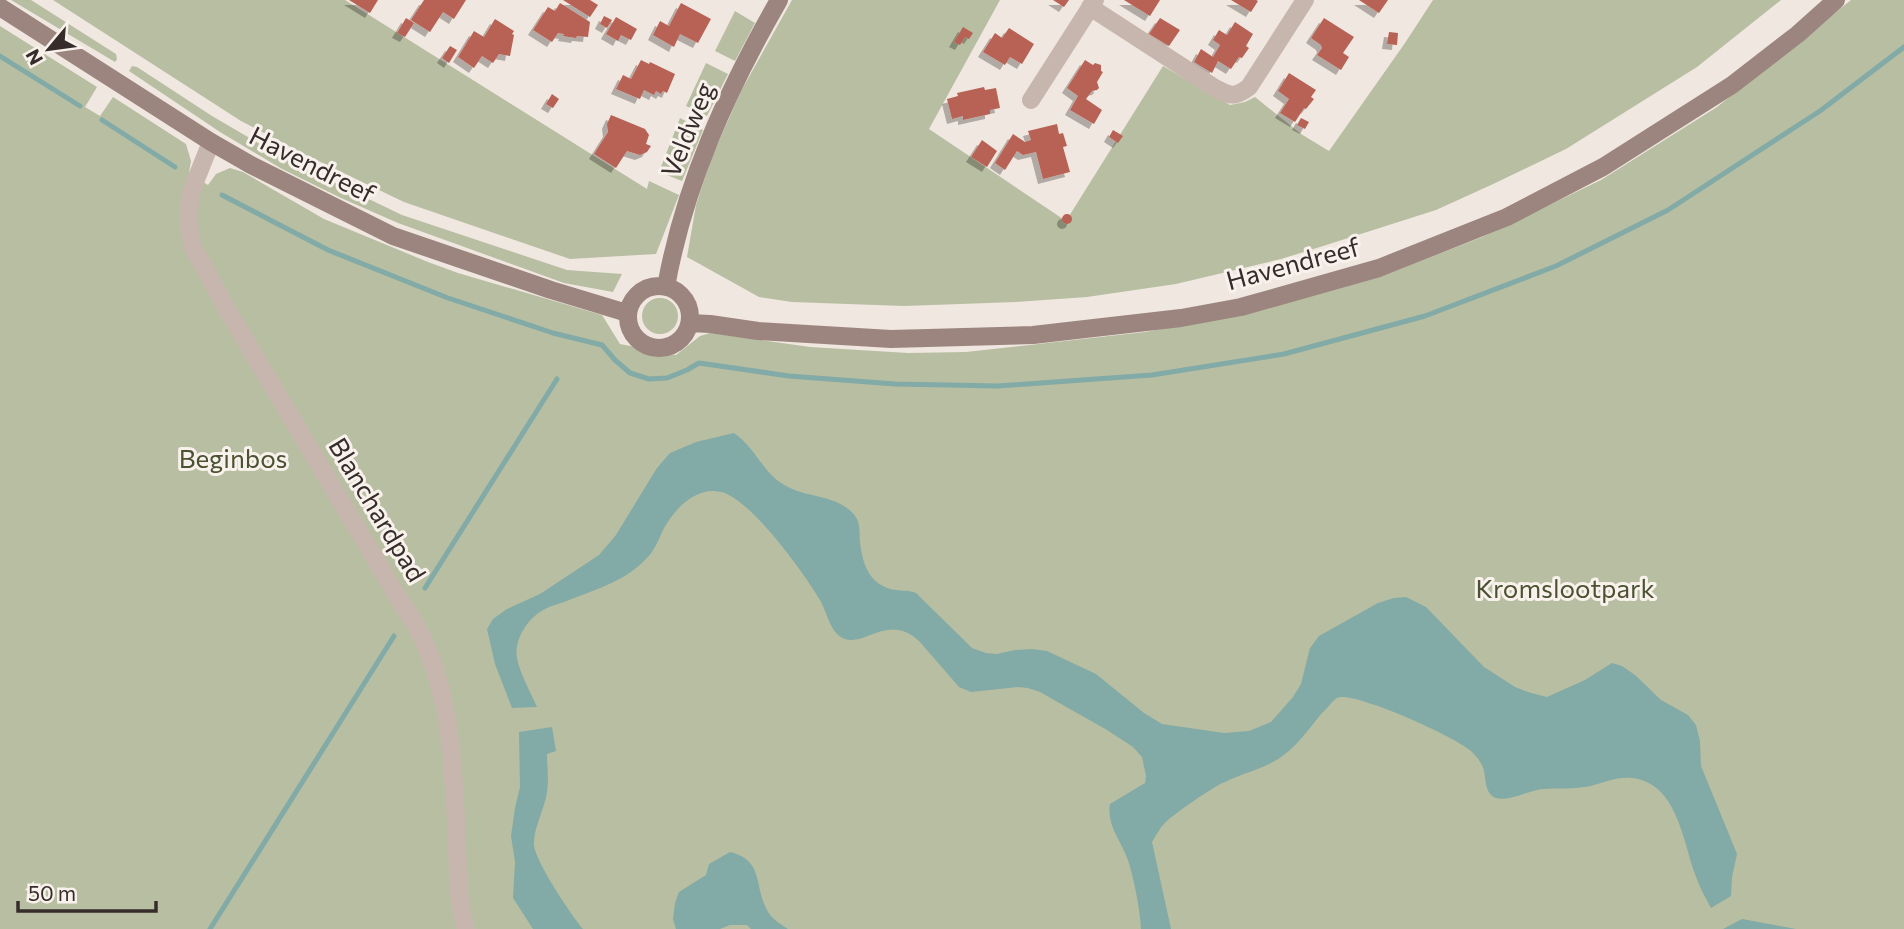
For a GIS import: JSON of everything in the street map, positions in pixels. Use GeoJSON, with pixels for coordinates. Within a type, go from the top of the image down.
{"type":"FeatureCollection","features":[{"type":"Feature","properties":{"kind":"street","name":"Veldweg"},"geometry":{"type":"LineString","coordinates":[[666,287],[682,219],[717,121],[779,0]]}},
{"type":"Feature","properties":{"kind":"street"},"geometry":{"type":"LineString","coordinates":[[1031,100],[1092,4],[1228,95],[1239,94],[1249,87],[1305,0]]}},
{"type":"Feature","properties":{"kind":"street","name":"Havendreef"},"geometry":{"type":"LineString","coordinates":[[690,323],[770,332],[891,339],[1033,335],[1181,318],[1241,307],[1379,268],[1507,217],[1603,167],[1732,85],[1798,34],[1836,0]]}},
{"type":"Feature","properties":{"kind":"street","name":"Havendreef"},"geometry":{"type":"LineString","coordinates":[[0,7],[211,142],[393,236],[627,313]]}},
{"type":"Feature","properties":{"kind":"street","name":"Blanchardpad"},"geometry":{"type":"LineString","coordinates":[[211,142],[191,192],[188,218],[192,245],[232,318],[410,614],[428,652],[441,691],[451,754],[460,899],[466,929]]}},
{"type":"Feature","properties":{"kind":"street"},"geometry":{"type":"LineString","coordinates":[[666,287],[675,290],[688,304],[690,323],[679,342],[659,349],[639,342],[632,334],[627,313],[637,295],[645,289],[666,287]]}},
{"type":"Feature","properties":{"kind":"green space"},"geometry":{"type":"Polygon","coordinates":[[[11,0],[31,0],[116,54],[117,59],[115,62],[11,0]]]}},
{"type":"Feature","properties":{"kind":"green space"},"geometry":{"type":"Polygon","coordinates":[[[53,0],[345,0],[647,189],[649,181],[679,195],[656,254],[570,259],[404,202],[306,155],[241,121],[53,0]]]}},
{"type":"Feature","properties":{"kind":"green space"},"geometry":{"type":"Polygon","coordinates":[[[792,0],[1000,0],[929,129],[1066,221],[1163,66],[1230,105],[1255,97],[1301,134],[1329,151],[1433,0],[1781,0],[1697,67],[1566,149],[1436,210],[1281,259],[1176,284],[1087,297],[904,306],[792,302],[759,297],[687,257],[696,205],[711,159],[741,91],[792,0]]]}},
{"type":"Feature","properties":{"kind":"green space","name":"Kromslootpark"},"geometry":{"type":"Polygon","coordinates":[[[1851,0],[1904,0],[1904,929],[0,929],[0,26],[97,87],[85,107],[100,116],[113,97],[186,144],[191,161],[189,173],[208,185],[216,174],[230,168],[243,172],[324,219],[428,262],[602,315],[620,344],[676,355],[700,336],[710,333],[810,347],[908,353],[966,352],[1145,332],[1213,319],[1382,276],[1482,237],[1601,180],[1717,107],[1851,0]]]}},
{"type":"Feature","properties":{"kind":"green space"},"geometry":{"type":"Polygon","coordinates":[[[735,11],[755,23],[735,61],[715,51],[735,11]]]}},
{"type":"Feature","properties":{"kind":"green space"},"geometry":{"type":"Polygon","coordinates":[[[706,63],[728,74],[707,116],[686,106],[706,63]]]}},
{"type":"Feature","properties":{"kind":"green space"},"geometry":{"type":"Polygon","coordinates":[[[132,66],[260,144],[402,215],[567,270],[622,274],[613,292],[564,283],[398,223],[282,169],[220,132],[129,71],[132,66]]]}},
{"type":"Feature","properties":{"kind":"green space"},"geometry":{"type":"Polygon","coordinates":[[[680,118],[703,130],[682,181],[659,172],[680,118]]]}},
{"type":"Feature","properties":{"kind":"green space"},"geometry":{"type":"Polygon","coordinates":[[[660,298],[673,303],[678,316],[673,329],[660,334],[647,329],[642,316],[647,303],[660,298]]]}},
{"type":"Feature","properties":{"kind":"water"},"geometry":{"type":"Polygon","coordinates":[[[734,433],[778,481],[794,490],[832,500],[849,509],[858,522],[862,556],[874,579],[889,589],[916,593],[972,648],[997,654],[1015,650],[1047,651],[1096,674],[1144,713],[1162,724],[1224,733],[1249,731],[1271,722],[1301,684],[1310,648],[1319,636],[1378,603],[1394,598],[1406,597],[1426,607],[1484,667],[1515,687],[1531,693],[1547,697],[1585,680],[1612,663],[1622,666],[1661,700],[1688,715],[1696,725],[1701,766],[1737,854],[1731,896],[1711,908],[1702,891],[1682,830],[1669,802],[1659,790],[1647,782],[1620,778],[1585,787],[1543,789],[1496,798],[1488,790],[1480,761],[1464,746],[1429,727],[1347,697],[1337,698],[1278,759],[1212,789],[1162,826],[1152,842],[1171,929],[1141,929],[1130,868],[1109,811],[1110,804],[1145,783],[1142,757],[1133,747],[1040,692],[1018,687],[971,692],[959,687],[920,642],[908,633],[886,630],[858,639],[841,637],[831,625],[813,588],[776,538],[747,508],[721,492],[703,492],[680,507],[650,554],[628,574],[599,589],[547,608],[530,621],[519,638],[517,658],[537,707],[512,708],[495,664],[487,629],[493,619],[507,609],[540,594],[599,555],[616,535],[657,468],[670,453],[696,442],[734,433]]]}},
{"type":"Feature","properties":{"kind":"water"},"geometry":{"type":"Polygon","coordinates":[[[552,727],[556,751],[547,754],[547,792],[535,832],[534,845],[547,875],[583,929],[533,929],[513,898],[515,862],[511,836],[520,787],[519,732],[552,727]]]}},
{"type":"Feature","properties":{"kind":"water"},"geometry":{"type":"Polygon","coordinates":[[[730,852],[748,861],[756,875],[767,910],[788,929],[751,929],[747,925],[730,925],[720,929],[676,929],[673,919],[679,892],[706,875],[709,864],[730,852]]]}},
{"type":"Feature","properties":{"kind":"water"},"geometry":{"type":"Polygon","coordinates":[[[1742,919],[1796,929],[1723,929],[1742,919]]]}},
{"type":"Feature","properties":{"kind":"building"},"geometry":{"type":"Polygon","coordinates":[[[349,0],[378,0],[370,13],[349,0]]]}},
{"type":"Feature","properties":{"kind":"building"},"geometry":{"type":"Polygon","coordinates":[[[424,0],[466,0],[454,19],[443,12],[430,32],[411,20],[424,0]]]}},
{"type":"Feature","properties":{"kind":"building"},"geometry":{"type":"Polygon","coordinates":[[[563,0],[590,0],[598,5],[590,17],[563,0]]]}},
{"type":"Feature","properties":{"kind":"building"},"geometry":{"type":"Polygon","coordinates":[[[1053,0],[1069,0],[1064,7],[1053,0]]]}},
{"type":"Feature","properties":{"kind":"building"},"geometry":{"type":"Polygon","coordinates":[[[1124,0],[1160,0],[1150,16],[1124,0]]]}},
{"type":"Feature","properties":{"kind":"building"},"geometry":{"type":"Polygon","coordinates":[[[1231,0],[1256,0],[1258,1],[1251,12],[1231,0]]]}},
{"type":"Feature","properties":{"kind":"building"},"geometry":{"type":"Polygon","coordinates":[[[1359,0],[1388,0],[1379,13],[1359,0]]]}},
{"type":"Feature","properties":{"kind":"building"},"geometry":{"type":"Polygon","coordinates":[[[560,3],[590,22],[588,37],[576,38],[558,33],[552,42],[533,30],[548,7],[555,11],[560,3]]]}},
{"type":"Feature","properties":{"kind":"building"},"geometry":{"type":"Polygon","coordinates":[[[681,3],[711,19],[698,43],[680,34],[674,47],[653,35],[660,21],[669,26],[681,3]]]}},
{"type":"Feature","properties":{"kind":"building"},"geometry":{"type":"Polygon","coordinates":[[[604,16],[612,20],[607,28],[600,24],[604,16]]]}},
{"type":"Feature","properties":{"kind":"building"},"geometry":{"type":"Polygon","coordinates":[[[616,17],[637,29],[631,40],[621,35],[618,41],[606,34],[616,17]]]}},
{"type":"Feature","properties":{"kind":"building"},"geometry":{"type":"Polygon","coordinates":[[[406,18],[414,23],[405,37],[397,33],[406,18]]]}},
{"type":"Feature","properties":{"kind":"building"},"geometry":{"type":"Polygon","coordinates":[[[1160,18],[1180,30],[1169,46],[1149,34],[1160,18]]]}},
{"type":"Feature","properties":{"kind":"building"},"geometry":{"type":"Polygon","coordinates":[[[1324,18],[1354,37],[1343,53],[1349,57],[1341,70],[1317,55],[1321,45],[1311,38],[1324,18]]]}},
{"type":"Feature","properties":{"kind":"building"},"geometry":{"type":"Polygon","coordinates":[[[495,19],[514,31],[510,56],[499,54],[493,63],[482,56],[474,68],[458,57],[474,31],[484,37],[495,19]]]}},
{"type":"Feature","properties":{"kind":"building"},"geometry":{"type":"Polygon","coordinates":[[[1235,22],[1253,34],[1246,46],[1249,48],[1231,69],[1218,61],[1212,73],[1194,62],[1201,49],[1213,57],[1220,45],[1213,40],[1219,30],[1227,35],[1235,22]]]}},
{"type":"Feature","properties":{"kind":"building"},"geometry":{"type":"Polygon","coordinates":[[[963,27],[973,33],[969,39],[965,37],[960,45],[954,42],[963,27]]]}},
{"type":"Feature","properties":{"kind":"building"},"geometry":{"type":"Polygon","coordinates":[[[1009,28],[1034,44],[1022,64],[1010,57],[1005,65],[983,52],[995,33],[1002,38],[1009,28]]]}},
{"type":"Feature","properties":{"kind":"building"},"geometry":{"type":"Polygon","coordinates":[[[1389,32],[1398,33],[1397,45],[1387,44],[1389,32]]]}},
{"type":"Feature","properties":{"kind":"building"},"geometry":{"type":"Polygon","coordinates":[[[450,46],[457,50],[449,63],[442,58],[450,46]]]}},
{"type":"Feature","properties":{"kind":"building"},"geometry":{"type":"Polygon","coordinates":[[[641,60],[675,74],[667,93],[656,91],[654,95],[644,90],[640,99],[616,89],[623,75],[631,79],[641,60]]]}},
{"type":"Feature","properties":{"kind":"building"},"geometry":{"type":"Polygon","coordinates":[[[1085,60],[1093,65],[1101,65],[1103,72],[1097,82],[1099,88],[1092,91],[1086,99],[1102,110],[1094,124],[1070,110],[1078,96],[1067,88],[1085,60]]]}},
{"type":"Feature","properties":{"kind":"building"},"geometry":{"type":"Polygon","coordinates":[[[1289,73],[1316,90],[1311,97],[1314,99],[1295,122],[1280,113],[1289,99],[1278,91],[1289,73]]]}},
{"type":"Feature","properties":{"kind":"building"},"geometry":{"type":"Polygon","coordinates":[[[984,87],[985,90],[996,88],[1000,108],[990,110],[990,114],[963,120],[963,116],[952,119],[947,99],[958,96],[957,93],[984,87]]]}},
{"type":"Feature","properties":{"kind":"building"},"geometry":{"type":"Polygon","coordinates":[[[552,94],[559,99],[553,108],[546,104],[552,94]]]}},
{"type":"Feature","properties":{"kind":"building"},"geometry":{"type":"Polygon","coordinates":[[[611,115],[645,129],[649,135],[646,144],[651,146],[647,152],[640,155],[627,151],[616,168],[594,154],[608,132],[607,124],[611,115]]]}},
{"type":"Feature","properties":{"kind":"building"},"geometry":{"type":"Polygon","coordinates":[[[1301,118],[1309,122],[1305,129],[1297,125],[1301,118]]]}},
{"type":"Feature","properties":{"kind":"building"},"geometry":{"type":"Polygon","coordinates":[[[1057,124],[1059,134],[1063,133],[1067,146],[1063,147],[1070,172],[1043,179],[1036,152],[1023,155],[1017,151],[1005,170],[995,163],[1013,134],[1025,142],[1031,140],[1028,131],[1057,124]]]}},
{"type":"Feature","properties":{"kind":"building"},"geometry":{"type":"Polygon","coordinates":[[[1113,130],[1123,136],[1118,143],[1109,137],[1113,130]]]}},
{"type":"Feature","properties":{"kind":"building"},"geometry":{"type":"Polygon","coordinates":[[[982,140],[997,151],[987,167],[971,157],[982,140]]]}},
{"type":"Feature","properties":{"kind":"building"},"geometry":{"type":"Polygon","coordinates":[[[1067,214],[1071,215],[1071,223],[1067,224],[1063,223],[1062,219],[1063,215],[1067,214]]]}},
{"type":"Feature","properties":{"kind":"waterway"},"geometry":{"type":"LineString","coordinates":[[222,195],[328,250],[448,298],[553,333],[602,345],[630,373],[649,379],[667,378],[699,363],[789,376],[895,384],[998,386],[1152,375],[1284,354],[1425,316],[1556,266],[1668,210],[1820,111],[1904,47]]}},
{"type":"Feature","properties":{"kind":"waterway"},"geometry":{"type":"LineString","coordinates":[[0,56],[80,106]]}},
{"type":"Feature","properties":{"kind":"waterway"},"geometry":{"type":"LineString","coordinates":[[102,120],[175,167]]}},
{"type":"Feature","properties":{"kind":"waterway"},"geometry":{"type":"LineString","coordinates":[[425,588],[557,379]]}},
{"type":"Feature","properties":{"kind":"waterway"},"geometry":{"type":"LineString","coordinates":[[210,929],[394,636]]}},
{"type":"Feature","properties":{"kind":"park label","name":"Beginbos"},"geometry":{"type":"Point","coordinates":[233,459]}}]}
